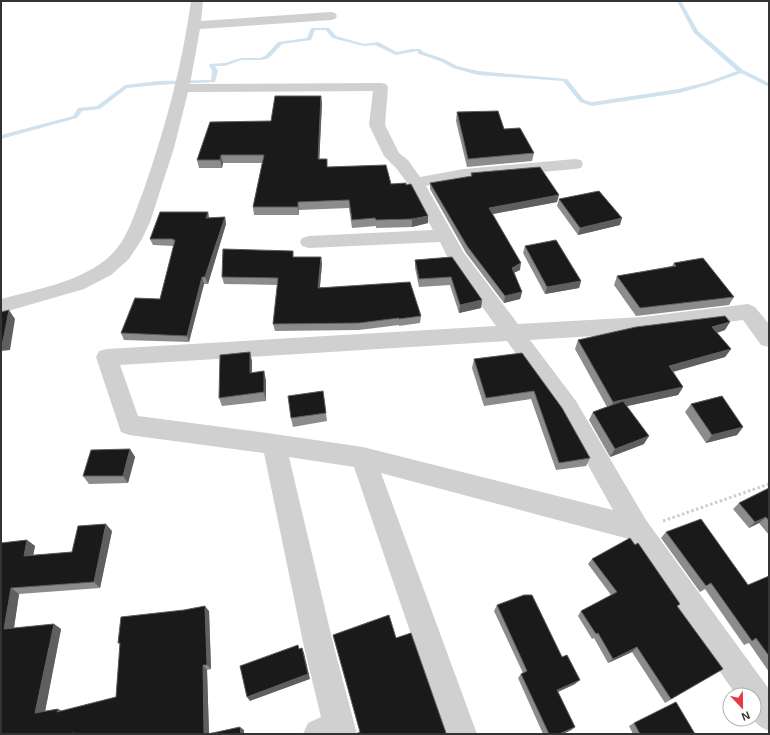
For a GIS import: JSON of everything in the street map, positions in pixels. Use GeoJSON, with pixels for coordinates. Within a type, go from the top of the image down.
{"type":"FeatureCollection","features":[{"type":"Feature","properties":{"kind":"street"},"geometry":{"type":"LineString","coordinates":[[1,306],[86,280],[116,261],[135,238],[166,151],[183,88],[195,25],[197,1]]}},
{"type":"Feature","properties":{"kind":"street"},"geometry":{"type":"LineString","coordinates":[[195,25],[331,16]]}},
{"type":"Feature","properties":{"kind":"street"},"geometry":{"type":"LineString","coordinates":[[183,88],[381,87],[377,125],[392,156],[402,164],[416,183],[457,257],[568,408],[637,530],[769,715]]}},
{"type":"Feature","properties":{"kind":"street"},"geometry":{"type":"LineString","coordinates":[[416,183],[464,174],[575,164]]}},
{"type":"Feature","properties":{"kind":"street"},"geometry":{"type":"LineString","coordinates":[[309,242],[444,236]]}},
{"type":"Feature","properties":{"kind":"street"},"geometry":{"type":"LineString","coordinates":[[637,530],[362,458],[274,444],[129,425],[107,357],[642,325],[748,312],[769,339]]}},
{"type":"Feature","properties":{"kind":"street"},"geometry":{"type":"LineString","coordinates":[[274,444],[333,731]]}},
{"type":"Feature","properties":{"kind":"street"},"geometry":{"type":"LineString","coordinates":[[362,458],[461,734]]}},
{"type":"Feature","properties":{"kind":"path"},"geometry":{"type":"LineString","coordinates":[[637,530],[769,484]]}},
{"type":"Feature","properties":{"kind":"building"},"geometry":{"type":"Polygon","coordinates":[[[275,96],[321,96],[318,159],[327,159],[327,167],[386,165],[391,184],[411,184],[428,216],[412,219],[376,220],[375,218],[352,220],[349,200],[298,202],[298,207],[253,207],[264,155],[221,155],[220,160],[197,160],[210,122],[271,121],[275,96]]]}},
{"type":"Feature","properties":{"kind":"building"},"geometry":{"type":"Polygon","coordinates":[[[498,111],[504,129],[520,128],[534,153],[468,159],[457,112],[498,111]]]}},
{"type":"Feature","properties":{"kind":"building"},"geometry":{"type":"Polygon","coordinates":[[[540,167],[559,195],[489,208],[521,263],[512,268],[522,292],[505,296],[467,246],[430,183],[472,176],[471,173],[540,167]]]}},
{"type":"Feature","properties":{"kind":"building"},"geometry":{"type":"Polygon","coordinates":[[[599,191],[622,218],[580,228],[559,199],[599,191]]]}},
{"type":"Feature","properties":{"kind":"building"},"geometry":{"type":"Polygon","coordinates":[[[160,212],[208,212],[206,218],[225,217],[205,277],[202,277],[187,336],[121,333],[135,298],[160,299],[175,240],[150,239],[160,212]]]}},
{"type":"Feature","properties":{"kind":"building"},"geometry":{"type":"Polygon","coordinates":[[[556,240],[581,281],[547,287],[525,246],[556,240]]]}},
{"type":"Feature","properties":{"kind":"building"},"geometry":{"type":"Polygon","coordinates":[[[223,249],[293,251],[293,257],[321,257],[318,288],[410,282],[421,316],[359,323],[273,324],[278,278],[222,277],[223,249]]]}},
{"type":"Feature","properties":{"kind":"building"},"geometry":{"type":"Polygon","coordinates":[[[452,257],[482,300],[460,305],[451,277],[419,279],[415,260],[452,257]]]}},
{"type":"Feature","properties":{"kind":"building"},"geometry":{"type":"Polygon","coordinates":[[[703,258],[734,297],[640,308],[617,276],[676,266],[674,263],[703,258]]]}},
{"type":"Feature","properties":{"kind":"building"},"geometry":{"type":"Polygon","coordinates":[[[9,310],[3,341],[1,342],[1,312],[9,310]]]}},
{"type":"Feature","properties":{"kind":"building"},"geometry":{"type":"Polygon","coordinates":[[[725,316],[730,322],[712,327],[731,349],[669,366],[683,387],[613,402],[578,340],[636,327],[725,316]]]}},
{"type":"Feature","properties":{"kind":"building"},"geometry":{"type":"Polygon","coordinates":[[[250,352],[250,373],[264,371],[264,392],[219,398],[220,355],[250,352]]]}},
{"type":"Feature","properties":{"kind":"building"},"geometry":{"type":"Polygon","coordinates":[[[522,353],[562,408],[590,458],[559,463],[534,391],[486,398],[474,359],[522,353]]]}},
{"type":"Feature","properties":{"kind":"building"},"geometry":{"type":"Polygon","coordinates":[[[323,391],[326,413],[291,418],[288,396],[323,391]]]}},
{"type":"Feature","properties":{"kind":"building"},"geometry":{"type":"Polygon","coordinates":[[[722,396],[743,427],[712,435],[691,404],[722,396]]]}},
{"type":"Feature","properties":{"kind":"building"},"geometry":{"type":"Polygon","coordinates":[[[623,401],[649,436],[615,449],[593,412],[623,401]]]}},
{"type":"Feature","properties":{"kind":"building"},"geometry":{"type":"Polygon","coordinates":[[[130,449],[123,476],[83,476],[91,450],[130,449]]]}},
{"type":"Feature","properties":{"kind":"building"},"geometry":{"type":"Polygon","coordinates":[[[769,488],[769,521],[766,517],[755,522],[739,503],[769,488]]]}},
{"type":"Feature","properties":{"kind":"building"},"geometry":{"type":"Polygon","coordinates":[[[701,519],[748,585],[769,576],[769,656],[756,638],[752,641],[711,583],[706,586],[666,532],[701,519]]]}},
{"type":"Feature","properties":{"kind":"building"},"geometry":{"type":"Polygon","coordinates":[[[106,524],[94,582],[11,588],[4,629],[54,624],[35,713],[58,709],[57,712],[116,697],[120,643],[118,643],[121,617],[184,610],[205,606],[207,665],[203,665],[204,734],[1,734],[1,543],[27,540],[24,556],[72,552],[78,526],[106,524]]]}},
{"type":"Feature","properties":{"kind":"building"},"geometry":{"type":"Polygon","coordinates":[[[630,538],[635,545],[638,543],[680,604],[677,606],[723,669],[671,699],[637,647],[613,659],[598,633],[596,634],[581,611],[617,592],[592,559],[630,538]]]}},
{"type":"Feature","properties":{"kind":"building"},"geometry":{"type":"Polygon","coordinates":[[[524,595],[532,595],[562,657],[567,655],[580,680],[557,690],[575,727],[559,734],[549,734],[521,674],[527,671],[497,605],[524,595]]]}},
{"type":"Feature","properties":{"kind":"building"},"geometry":{"type":"Polygon","coordinates":[[[389,615],[396,638],[411,633],[446,733],[356,734],[360,732],[333,635],[389,615]]]}},
{"type":"Feature","properties":{"kind":"building"},"geometry":{"type":"Polygon","coordinates":[[[298,645],[299,649],[302,648],[308,674],[247,697],[240,666],[298,645]]]}},
{"type":"Feature","properties":{"kind":"building"},"geometry":{"type":"Polygon","coordinates":[[[676,702],[695,734],[640,734],[634,723],[676,702]]]}},
{"type":"Feature","properties":{"kind":"building"},"geometry":{"type":"Polygon","coordinates":[[[240,727],[241,734],[208,734],[240,727]]]}},
{"type":"Feature","properties":{"kind":"waterway"},"geometry":{"type":"LineString","coordinates":[[679,1],[696,32],[741,71]]}},
{"type":"Feature","properties":{"kind":"waterway"},"geometry":{"type":"LineString","coordinates":[[1,137],[75,117],[80,109],[98,108],[125,87],[158,83],[213,81],[215,71],[212,65],[225,64],[241,59],[260,59],[267,57],[280,43],[309,39],[313,29],[327,29],[334,37],[364,45],[376,43],[396,54],[418,50],[421,53],[442,60],[455,67],[478,73],[565,80],[582,101],[592,104],[679,91],[709,83],[741,71]]}},
{"type":"Feature","properties":{"kind":"waterway"},"geometry":{"type":"LineString","coordinates":[[741,71],[769,85]]}}]}
